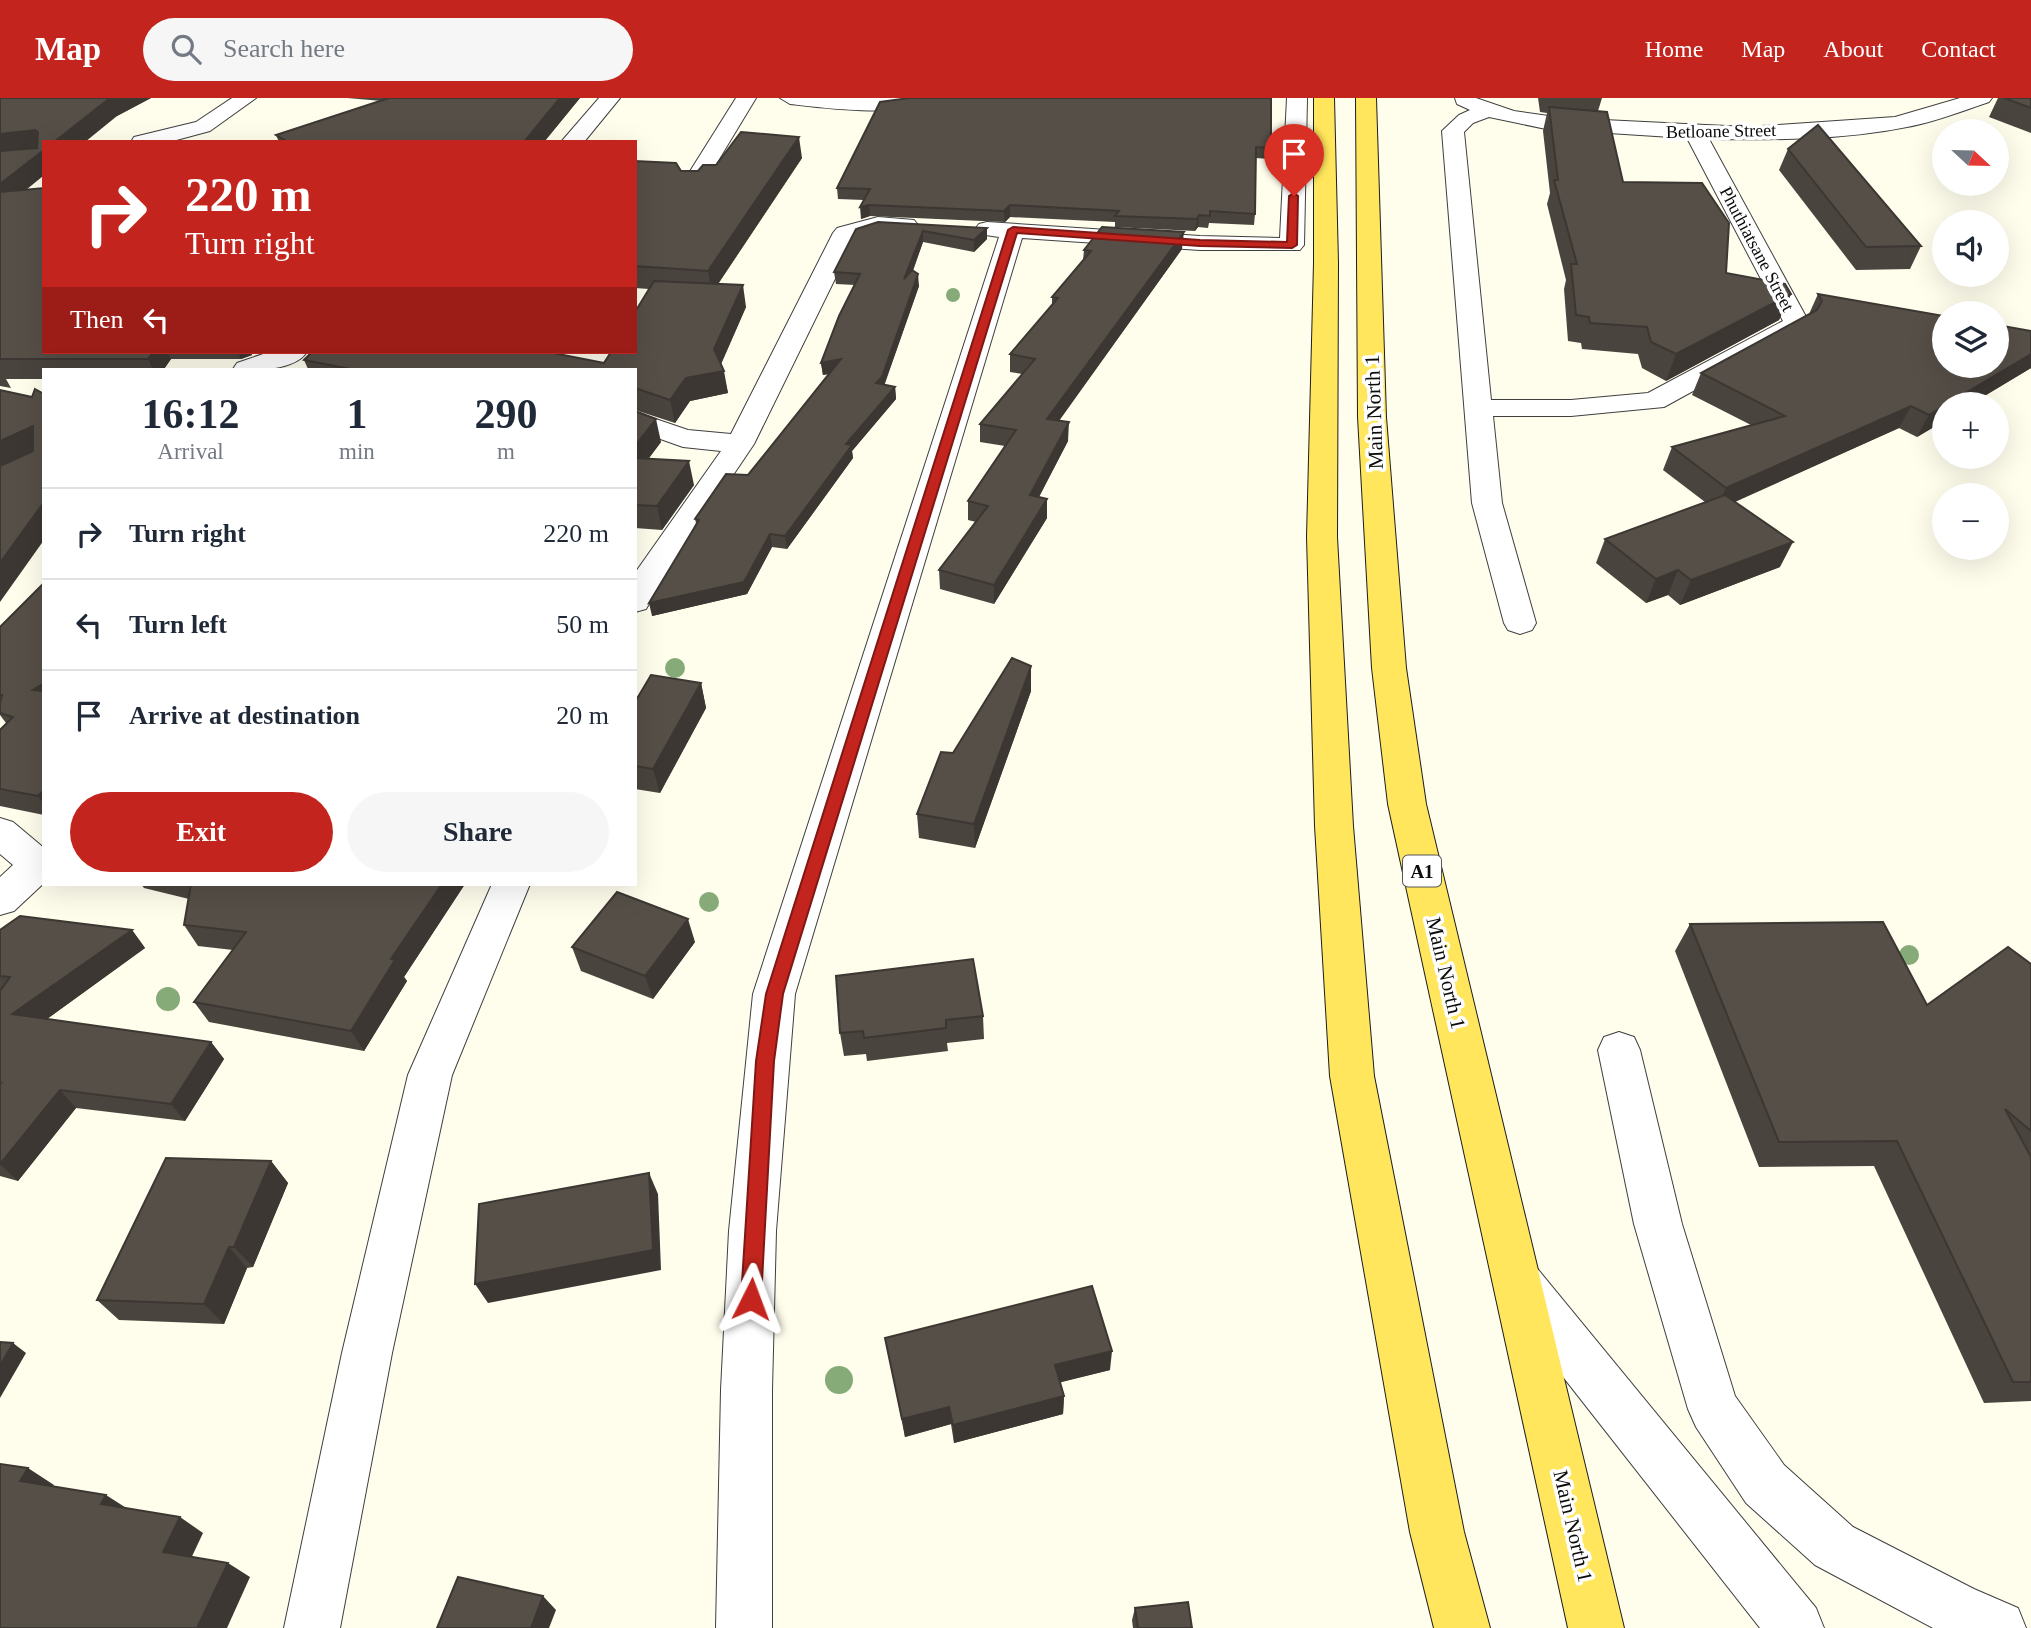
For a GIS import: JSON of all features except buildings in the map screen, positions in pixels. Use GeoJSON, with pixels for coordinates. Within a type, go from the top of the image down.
{"type":"FeatureCollection","features":[{"type":"Feature","properties":{"kind":"main road"},"geometry":{"type":"LineString","coordinates":[[1324,98],[1326,263],[1322,537],[1334,827],[1352,1076],[1437,1532],[1462,1628]]}},
{"type":"Feature","properties":{"kind":"main road","name":"Main North 1"},"geometry":{"type":"LineString","coordinates":[[1366,98],[1372,417],[1390,668],[1407,804],[1596,1628]]}},
{"type":"Feature","properties":{"kind":"street"},"geometry":{"type":"LineString","coordinates":[[150,140],[202,127],[246,98]]}},
{"type":"Feature","properties":{"kind":"street"},"geometry":{"type":"LineString","coordinates":[[574,140],[610,98]]}},
{"type":"Feature","properties":{"kind":"street"},"geometry":{"type":"LineString","coordinates":[[693,184],[746,98]]}},
{"type":"Feature","properties":{"kind":"street"},"geometry":{"type":"LineString","coordinates":[[790,98],[866,102],[919,98]]}},
{"type":"Feature","properties":{"kind":"street"},"geometry":{"type":"LineString","coordinates":[[959,228],[1200,243],[1292,245],[1297,98]]}},
{"type":"Feature","properties":{"kind":"street","name":"Betloane Street"},"geometry":{"type":"LineString","coordinates":[[1461,98],[1486,111],[1517,120],[1696,135],[1895,123],[1932,116],[1982,98]]}},
{"type":"Feature","properties":{"kind":"street"},"geometry":{"type":"LineString","coordinates":[[1486,111],[1466,119],[1453,131],[1487,503],[1520,623]]}},
{"type":"Feature","properties":{"kind":"street","name":"Phuthiatsane Street"},"geometry":{"type":"LineString","coordinates":[[1478,408],[1571,408],[1654,401],[1797,324],[1696,135]]}},
{"type":"Feature","properties":{"kind":"street"},"geometry":{"type":"LineString","coordinates":[[637,598],[647,579],[740,444],[845,233],[878,224],[932,226]]}},
{"type":"Feature","properties":{"kind":"street"},"geometry":{"type":"LineString","coordinates":[[744,1628],[744,1405],[765,1061],[774,994],[1013,230]]}},
{"type":"Feature","properties":{"kind":"street"},"geometry":{"type":"LineString","coordinates":[[249,368],[287,354]]}},
{"type":"Feature","properties":{"kind":"street"},"geometry":{"type":"LineString","coordinates":[[637,421],[683,438],[740,444]]}},
{"type":"Feature","properties":{"kind":"street"},"geometry":{"type":"LineString","coordinates":[[0,832],[41,864],[0,900]]}},
{"type":"Feature","properties":{"kind":"street"},"geometry":{"type":"LineString","coordinates":[[312,1628],[367,1353],[430,1075],[509,886]]}},
{"type":"Feature","properties":{"kind":"street"},"geometry":{"type":"LineString","coordinates":[[1619,1050],[1658,1224],[1714,1409],[1765,1484],[1834,1546],[1954,1609],[1998,1628]]}},
{"type":"Feature","properties":{"kind":"street"},"geometry":{"type":"LineString","coordinates":[[1517,1282],[1796,1628]]}},
{"type":"Feature","properties":{"kind":"route"},"geometry":{"type":"LineString","coordinates":[[751,1299],[765,1061],[774,994],[1013,230],[1200,243],[1292,245],[1294,196]]}}]}
